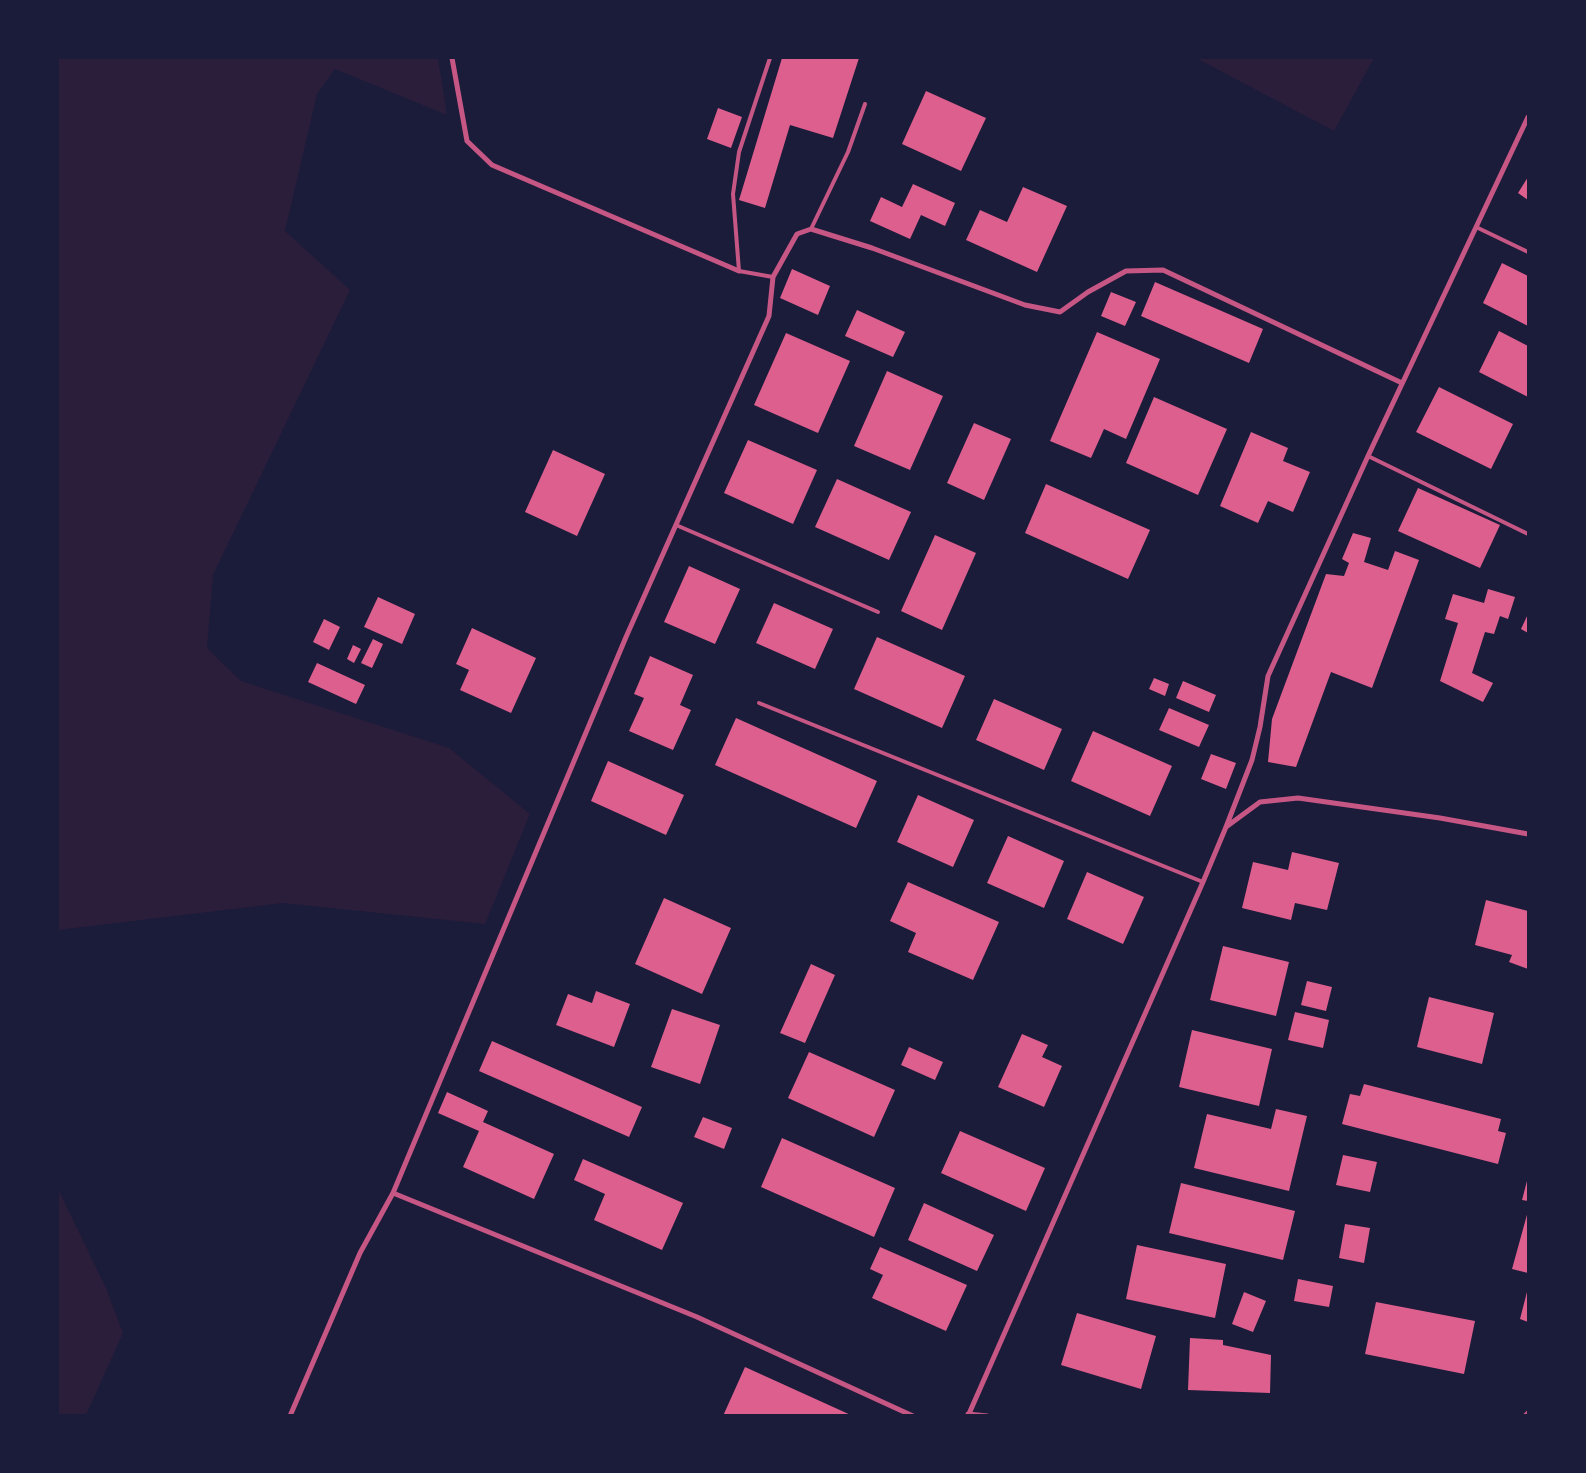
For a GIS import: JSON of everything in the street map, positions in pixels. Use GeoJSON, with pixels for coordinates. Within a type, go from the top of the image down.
{"type":"FeatureCollection","features":[{"type":"Feature","properties":{"kind":"street"},"geometry":{"type":"LineString","coordinates":[[452,58],[467,140],[492,165],[739,272]]}},
{"type":"Feature","properties":{"kind":"street"},"geometry":{"type":"LineString","coordinates":[[987,1416],[968,1415],[1226,827],[1252,760],[1260,727],[1268,676],[1368,456],[1528,117]]}},
{"type":"Feature","properties":{"kind":"street"},"geometry":{"type":"LineString","coordinates":[[290,1416],[360,1253],[393,1193],[608,678],[769,316],[773,277],[797,234],[811,229],[872,248],[1026,305],[1060,312],[1088,292],[1126,271],[1163,270],[1402,383]]}},
{"type":"Feature","properties":{"kind":"street"},"geometry":{"type":"LineString","coordinates":[[1226,827],[1260,802],[1298,798],[1440,818],[1528,834]]}},
{"type":"Feature","properties":{"kind":"street"},"geometry":{"type":"LineString","coordinates":[[393,1193],[697,1317],[913,1416]]}},
{"type":"Feature","properties":{"kind":"street"},"geometry":{"type":"LineString","coordinates":[[1524,1416],[1528,1413]]}},
{"type":"Feature","properties":{"kind":"lane"},"geometry":{"type":"LineString","coordinates":[[770,58],[739,152],[733,194],[739,272],[773,277]]}},
{"type":"Feature","properties":{"kind":"lane"},"geometry":{"type":"LineString","coordinates":[[811,229],[848,152],[865,104]]}},
{"type":"Feature","properties":{"kind":"lane"},"geometry":{"type":"LineString","coordinates":[[1476,227],[1528,252]]}},
{"type":"Feature","properties":{"kind":"lane"},"geometry":{"type":"LineString","coordinates":[[1368,456],[1528,534]]}},
{"type":"Feature","properties":{"kind":"lane"},"geometry":{"type":"LineString","coordinates":[[676,525],[878,612]]}},
{"type":"Feature","properties":{"kind":"lane"},"geometry":{"type":"LineString","coordinates":[[759,703],[1203,882]]}},
{"type":"Feature","properties":{"kind":"shaded area"},"geometry":{"type":"Polygon","coordinates":[[[58,58],[438,58],[447,115],[335,69],[317,94],[285,231],[350,290],[213,575],[207,648],[241,681],[449,748],[530,814],[485,924],[283,903],[58,930],[58,58]]]}},
{"type":"Feature","properties":{"kind":"shaded area"},"geometry":{"type":"Polygon","coordinates":[[[1196,58],[1374,58],[1334,131],[1196,58]]]}},
{"type":"Feature","properties":{"kind":"shaded area"},"geometry":{"type":"Polygon","coordinates":[[[58,1189],[106,1288],[123,1333],[86,1415],[58,1415],[58,1189]]]}},
{"type":"Feature","properties":{"kind":"building"},"geometry":{"type":"Polygon","coordinates":[[[782,58],[859,58],[833,138],[790,125],[765,208],[739,200],[782,58]]]}},
{"type":"Feature","properties":{"kind":"building"},"geometry":{"type":"Polygon","coordinates":[[[926,91],[986,118],[961,171],[902,144],[926,91]]]}},
{"type":"Feature","properties":{"kind":"building"},"geometry":{"type":"Polygon","coordinates":[[[718,108],[742,117],[731,148],[707,139],[718,108]]]}},
{"type":"Feature","properties":{"kind":"building"},"geometry":{"type":"Polygon","coordinates":[[[1528,177],[1528,200],[1518,193],[1528,177]]]}},
{"type":"Feature","properties":{"kind":"building"},"geometry":{"type":"Polygon","coordinates":[[[913,184],[955,203],[945,226],[921,215],[910,239],[870,221],[881,197],[902,207],[913,184]]]}},
{"type":"Feature","properties":{"kind":"building"},"geometry":{"type":"Polygon","coordinates":[[[1023,187],[1067,206],[1037,272],[966,240],[980,210],[1007,222],[1023,187]]]}},
{"type":"Feature","properties":{"kind":"building"},"geometry":{"type":"Polygon","coordinates":[[[1502,263],[1528,276],[1528,326],[1483,303],[1502,263]]]}},
{"type":"Feature","properties":{"kind":"building"},"geometry":{"type":"Polygon","coordinates":[[[792,269],[830,286],[818,315],[780,298],[792,269]]]}},
{"type":"Feature","properties":{"kind":"building"},"geometry":{"type":"Polygon","coordinates":[[[1155,282],[1263,329],[1249,363],[1141,316],[1155,282]]]}},
{"type":"Feature","properties":{"kind":"building"},"geometry":{"type":"Polygon","coordinates":[[[1111,292],[1136,302],[1125,326],[1101,316],[1111,292]]]}},
{"type":"Feature","properties":{"kind":"building"},"geometry":{"type":"Polygon","coordinates":[[[857,310],[905,332],[893,357],[845,336],[857,310]]]}},
{"type":"Feature","properties":{"kind":"building"},"geometry":{"type":"Polygon","coordinates":[[[1499,331],[1528,346],[1528,397],[1479,372],[1499,331]]]}},
{"type":"Feature","properties":{"kind":"building"},"geometry":{"type":"Polygon","coordinates":[[[1097,332],[1160,359],[1126,439],[1104,429],[1091,458],[1050,441],[1097,332]]]}},
{"type":"Feature","properties":{"kind":"building"},"geometry":{"type":"Polygon","coordinates":[[[786,333],[850,361],[818,433],[754,405],[786,333]]]}},
{"type":"Feature","properties":{"kind":"building"},"geometry":{"type":"Polygon","coordinates":[[[887,371],[943,396],[910,470],[854,446],[887,371]]]}},
{"type":"Feature","properties":{"kind":"building"},"geometry":{"type":"Polygon","coordinates":[[[1439,387],[1513,424],[1491,469],[1416,432],[1439,387]]]}},
{"type":"Feature","properties":{"kind":"building"},"geometry":{"type":"Polygon","coordinates":[[[1154,397],[1227,429],[1198,495],[1126,463],[1154,397]]]}},
{"type":"Feature","properties":{"kind":"building"},"geometry":{"type":"Polygon","coordinates":[[[974,423],[1011,439],[984,500],[947,483],[974,423]]]}},
{"type":"Feature","properties":{"kind":"building"},"geometry":{"type":"Polygon","coordinates":[[[1251,432],[1288,448],[1283,461],[1310,472],[1293,512],[1268,501],[1258,523],[1220,506],[1251,432]]]}},
{"type":"Feature","properties":{"kind":"building"},"geometry":{"type":"Polygon","coordinates":[[[748,440],[817,470],[793,524],[724,493],[748,440]]]}},
{"type":"Feature","properties":{"kind":"building"},"geometry":{"type":"Polygon","coordinates":[[[553,450],[605,474],[577,536],[525,512],[553,450]]]}},
{"type":"Feature","properties":{"kind":"building"},"geometry":{"type":"Polygon","coordinates":[[[837,479],[911,512],[889,560],[815,527],[837,479]]]}},
{"type":"Feature","properties":{"kind":"building"},"geometry":{"type":"Polygon","coordinates":[[[1046,484],[1150,530],[1128,579],[1025,533],[1046,484]]]}},
{"type":"Feature","properties":{"kind":"building"},"geometry":{"type":"Polygon","coordinates":[[[1418,488],[1500,525],[1480,568],[1398,531],[1418,488]]]}},
{"type":"Feature","properties":{"kind":"building"},"geometry":{"type":"Polygon","coordinates":[[[1353,533],[1371,538],[1364,562],[1388,570],[1395,551],[1419,560],[1372,688],[1331,672],[1296,767],[1268,762],[1272,719],[1326,574],[1344,576],[1349,563],[1342,559],[1353,533]]]}},
{"type":"Feature","properties":{"kind":"building"},"geometry":{"type":"Polygon","coordinates":[[[935,535],[976,553],[942,630],[901,611],[935,535]]]}},
{"type":"Feature","properties":{"kind":"building"},"geometry":{"type":"Polygon","coordinates":[[[689,566],[740,589],[715,644],[664,622],[689,566]]]}},
{"type":"Feature","properties":{"kind":"building"},"geometry":{"type":"Polygon","coordinates":[[[1488,589],[1515,597],[1508,619],[1500,616],[1494,634],[1485,632],[1472,673],[1493,683],[1483,702],[1440,681],[1458,623],[1445,619],[1453,594],[1484,603],[1488,589]]]}},
{"type":"Feature","properties":{"kind":"building"},"geometry":{"type":"Polygon","coordinates":[[[378,597],[415,614],[402,644],[364,627],[378,597]]]}},
{"type":"Feature","properties":{"kind":"building"},"geometry":{"type":"Polygon","coordinates":[[[774,603],[833,629],[815,669],[756,643],[774,603]]]}},
{"type":"Feature","properties":{"kind":"building"},"geometry":{"type":"Polygon","coordinates":[[[1528,614],[1528,633],[1521,629],[1528,614]]]}},
{"type":"Feature","properties":{"kind":"building"},"geometry":{"type":"Polygon","coordinates":[[[324,619],[340,627],[329,650],[313,642],[324,619]]]}},
{"type":"Feature","properties":{"kind":"building"},"geometry":{"type":"Polygon","coordinates":[[[472,628],[536,658],[511,713],[460,690],[469,670],[456,664],[472,628]]]}},
{"type":"Feature","properties":{"kind":"building"},"geometry":{"type":"Polygon","coordinates":[[[877,637],[965,676],[942,728],[854,689],[877,637]]]}},
{"type":"Feature","properties":{"kind":"building"},"geometry":{"type":"Polygon","coordinates":[[[373,639],[383,644],[372,668],[361,663],[373,639]]]}},
{"type":"Feature","properties":{"kind":"building"},"geometry":{"type":"Polygon","coordinates":[[[353,645],[361,649],[354,663],[347,659],[353,645]]]}},
{"type":"Feature","properties":{"kind":"building"},"geometry":{"type":"Polygon","coordinates":[[[650,656],[693,675],[680,705],[691,710],[673,750],[629,731],[644,698],[634,694],[650,656]]]}},
{"type":"Feature","properties":{"kind":"building"},"geometry":{"type":"Polygon","coordinates":[[[317,663],[365,685],[356,704],[308,682],[317,663]]]}},
{"type":"Feature","properties":{"kind":"building"},"geometry":{"type":"Polygon","coordinates":[[[1154,678],[1169,684],[1165,696],[1149,689],[1154,678]]]}},
{"type":"Feature","properties":{"kind":"building"},"geometry":{"type":"Polygon","coordinates":[[[1183,681],[1216,695],[1209,712],[1176,698],[1183,681]]]}},
{"type":"Feature","properties":{"kind":"building"},"geometry":{"type":"Polygon","coordinates":[[[994,699],[1062,729],[1044,770],[976,740],[994,699]]]}},
{"type":"Feature","properties":{"kind":"building"},"geometry":{"type":"Polygon","coordinates":[[[1169,708],[1209,725],[1199,747],[1159,730],[1169,708]]]}},
{"type":"Feature","properties":{"kind":"building"},"geometry":{"type":"Polygon","coordinates":[[[736,718],[877,781],[856,828],[715,765],[736,718]]]}},
{"type":"Feature","properties":{"kind":"building"},"geometry":{"type":"Polygon","coordinates":[[[1093,731],[1172,766],[1150,816],[1071,781],[1093,731]]]}},
{"type":"Feature","properties":{"kind":"building"},"geometry":{"type":"Polygon","coordinates":[[[1211,754],[1236,763],[1226,789],[1201,779],[1211,754]]]}},
{"type":"Feature","properties":{"kind":"building"},"geometry":{"type":"Polygon","coordinates":[[[608,761],[684,795],[666,835],[591,801],[608,761]]]}},
{"type":"Feature","properties":{"kind":"building"},"geometry":{"type":"Polygon","coordinates":[[[918,795],[974,820],[953,867],[897,842],[918,795]]]}},
{"type":"Feature","properties":{"kind":"building"},"geometry":{"type":"Polygon","coordinates":[[[1008,836],[1064,861],[1044,908],[987,883],[1008,836]]]}},
{"type":"Feature","properties":{"kind":"building"},"geometry":{"type":"Polygon","coordinates":[[[1292,852],[1339,863],[1327,910],[1295,903],[1291,920],[1242,908],[1253,862],[1288,870],[1292,852]]]}},
{"type":"Feature","properties":{"kind":"building"},"geometry":{"type":"Polygon","coordinates":[[[1087,872],[1144,897],[1123,944],[1067,919],[1087,872]]]}},
{"type":"Feature","properties":{"kind":"building"},"geometry":{"type":"Polygon","coordinates":[[[908,882],[999,922],[973,980],[908,952],[916,933],[890,921],[908,882]]]}},
{"type":"Feature","properties":{"kind":"building"},"geometry":{"type":"Polygon","coordinates":[[[664,898],[731,928],[702,994],[635,964],[664,898]]]}},
{"type":"Feature","properties":{"kind":"building"},"geometry":{"type":"Polygon","coordinates":[[[1486,900],[1528,911],[1528,969],[1509,962],[1512,955],[1475,945],[1486,900]]]}},
{"type":"Feature","properties":{"kind":"building"},"geometry":{"type":"Polygon","coordinates":[[[1223,946],[1289,962],[1276,1016],[1210,1000],[1223,946]]]}},
{"type":"Feature","properties":{"kind":"building"},"geometry":{"type":"Polygon","coordinates":[[[811,964],[835,975],[805,1043],[780,1033],[811,964]]]}},
{"type":"Feature","properties":{"kind":"building"},"geometry":{"type":"Polygon","coordinates":[[[1307,981],[1332,987],[1326,1011],[1301,1005],[1307,981]]]}},
{"type":"Feature","properties":{"kind":"building"},"geometry":{"type":"Polygon","coordinates":[[[596,991],[630,1004],[614,1047],[556,1025],[568,994],[592,1003],[596,991]]]}},
{"type":"Feature","properties":{"kind":"building"},"geometry":{"type":"Polygon","coordinates":[[[1429,997],[1494,1013],[1482,1064],[1417,1047],[1429,997]]]}},
{"type":"Feature","properties":{"kind":"building"},"geometry":{"type":"Polygon","coordinates":[[[672,1009],[720,1025],[700,1084],[651,1067],[672,1009]]]}},
{"type":"Feature","properties":{"kind":"building"},"geometry":{"type":"Polygon","coordinates":[[[1295,1012],[1329,1020],[1323,1048],[1288,1040],[1295,1012]]]}},
{"type":"Feature","properties":{"kind":"building"},"geometry":{"type":"Polygon","coordinates":[[[1192,1030],[1272,1049],[1259,1106],[1179,1087],[1192,1030]]]}},
{"type":"Feature","properties":{"kind":"building"},"geometry":{"type":"Polygon","coordinates":[[[1022,1034],[1048,1045],[1042,1057],[1062,1066],[1044,1107],[998,1087],[1022,1034]]]}},
{"type":"Feature","properties":{"kind":"building"},"geometry":{"type":"Polygon","coordinates":[[[492,1041],[642,1107],[629,1137],[479,1071],[492,1041]]]}},
{"type":"Feature","properties":{"kind":"building"},"geometry":{"type":"Polygon","coordinates":[[[909,1047],[943,1062],[935,1080],[901,1065],[909,1047]]]}},
{"type":"Feature","properties":{"kind":"building"},"geometry":{"type":"Polygon","coordinates":[[[809,1052],[895,1090],[874,1137],[788,1098],[809,1052]]]}},
{"type":"Feature","properties":{"kind":"building"},"geometry":{"type":"Polygon","coordinates":[[[1364,1084],[1501,1119],[1498,1131],[1506,1133],[1498,1164],[1342,1124],[1350,1094],[1360,1096],[1364,1084]]]}},
{"type":"Feature","properties":{"kind":"building"},"geometry":{"type":"Polygon","coordinates":[[[447,1092],[488,1111],[483,1122],[554,1154],[534,1199],[463,1167],[479,1131],[438,1113],[447,1092]]]}},
{"type":"Feature","properties":{"kind":"building"},"geometry":{"type":"Polygon","coordinates":[[[1276,1109],[1307,1116],[1289,1191],[1194,1168],[1207,1114],[1271,1129],[1276,1109]]]}},
{"type":"Feature","properties":{"kind":"building"},"geometry":{"type":"Polygon","coordinates":[[[703,1117],[732,1128],[724,1149],[694,1137],[703,1117]]]}},
{"type":"Feature","properties":{"kind":"building"},"geometry":{"type":"Polygon","coordinates":[[[960,1131],[1045,1168],[1026,1211],[941,1173],[960,1131]]]}},
{"type":"Feature","properties":{"kind":"building"},"geometry":{"type":"Polygon","coordinates":[[[782,1138],[895,1188],[874,1237],[761,1187],[782,1138]]]}},
{"type":"Feature","properties":{"kind":"building"},"geometry":{"type":"Polygon","coordinates":[[[1343,1155],[1377,1162],[1370,1192],[1336,1185],[1343,1155]]]}},
{"type":"Feature","properties":{"kind":"building"},"geometry":{"type":"Polygon","coordinates":[[[583,1159],[683,1203],[662,1250],[594,1220],[605,1194],[574,1180],[583,1159]]]}},
{"type":"Feature","properties":{"kind":"building"},"geometry":{"type":"Polygon","coordinates":[[[1528,1177],[1528,1201],[1522,1200],[1528,1177]]]}},
{"type":"Feature","properties":{"kind":"building"},"geometry":{"type":"Polygon","coordinates":[[[1181,1183],[1295,1211],[1283,1260],[1169,1233],[1181,1183]]]}},
{"type":"Feature","properties":{"kind":"building"},"geometry":{"type":"Polygon","coordinates":[[[924,1203],[994,1235],[977,1271],[908,1240],[924,1203]]]}},
{"type":"Feature","properties":{"kind":"building"},"geometry":{"type":"Polygon","coordinates":[[[1528,1211],[1528,1273],[1512,1269],[1528,1211]]]}},
{"type":"Feature","properties":{"kind":"building"},"geometry":{"type":"Polygon","coordinates":[[[1345,1224],[1370,1228],[1364,1263],[1339,1258],[1345,1224]]]}},
{"type":"Feature","properties":{"kind":"building"},"geometry":{"type":"Polygon","coordinates":[[[1137,1245],[1226,1264],[1215,1318],[1126,1299],[1137,1245]]]}},
{"type":"Feature","properties":{"kind":"building"},"geometry":{"type":"Polygon","coordinates":[[[880,1247],[967,1285],[946,1331],[872,1298],[883,1275],[870,1269],[880,1247]]]}},
{"type":"Feature","properties":{"kind":"building"},"geometry":{"type":"Polygon","coordinates":[[[1298,1279],[1333,1286],[1329,1307],[1294,1301],[1298,1279]]]}},
{"type":"Feature","properties":{"kind":"building"},"geometry":{"type":"Polygon","coordinates":[[[1528,1288],[1528,1322],[1520,1319],[1528,1288]]]}},
{"type":"Feature","properties":{"kind":"building"},"geometry":{"type":"Polygon","coordinates":[[[1244,1292],[1266,1301],[1253,1332],[1232,1324],[1244,1292]]]}},
{"type":"Feature","properties":{"kind":"building"},"geometry":{"type":"Polygon","coordinates":[[[1376,1302],[1475,1321],[1464,1374],[1365,1354],[1376,1302]]]}},
{"type":"Feature","properties":{"kind":"building"},"geometry":{"type":"Polygon","coordinates":[[[1077,1313],[1156,1336],[1141,1389],[1061,1365],[1077,1313]]]}},
{"type":"Feature","properties":{"kind":"building"},"geometry":{"type":"Polygon","coordinates":[[[1190,1338],[1223,1340],[1223,1345],[1271,1355],[1270,1393],[1188,1390],[1190,1338]]]}},
{"type":"Feature","properties":{"kind":"building"},"geometry":{"type":"Polygon","coordinates":[[[745,1367],[853,1416],[723,1416],[745,1367]]]}}]}
